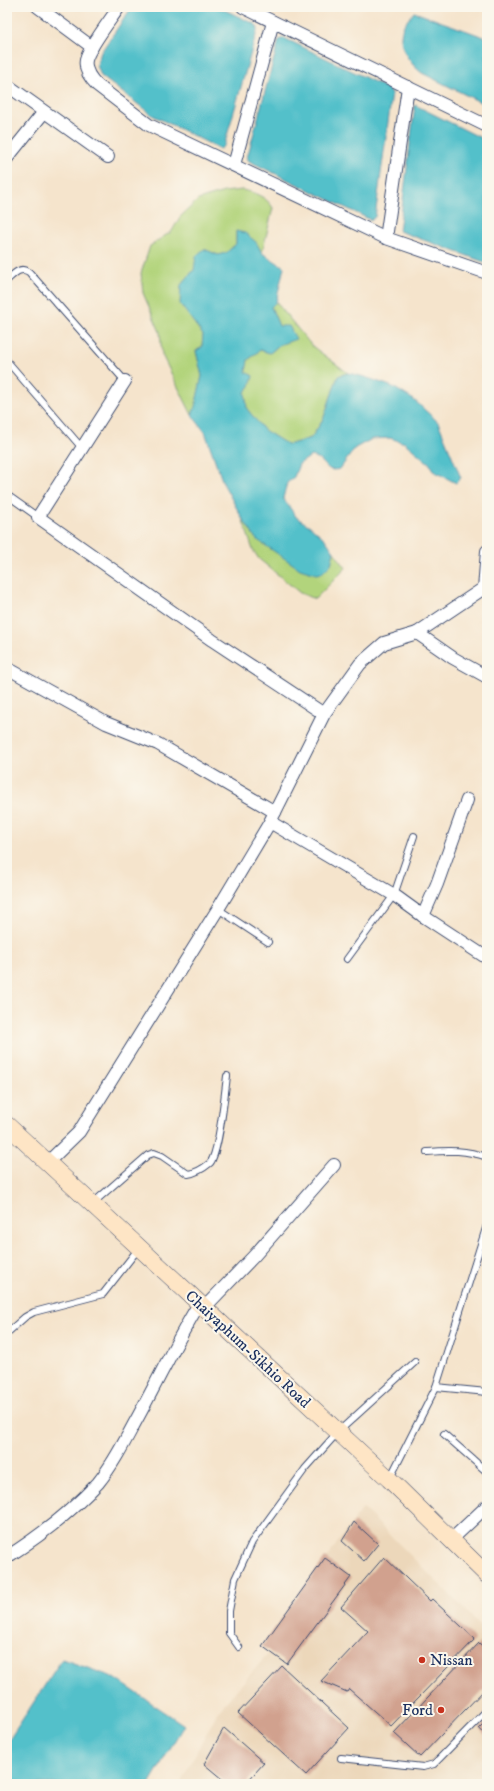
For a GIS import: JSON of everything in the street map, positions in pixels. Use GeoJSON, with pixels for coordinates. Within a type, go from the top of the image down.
{"type":"FeatureCollection","features":[{"type":"Feature","properties":{"kind":"main road","name":"Chaiyaphum-Sikhio Road"},"geometry":{"type":"LineString","coordinates":[[8,1129],[47,1163],[389,1479],[487,1575]]}},
{"type":"Feature","properties":{"kind":"street"},"geometry":{"type":"LineString","coordinates":[[119,7],[92,47],[86,60],[87,70],[90,78],[96,85],[149,125],[386,238],[487,273]]}},
{"type":"Feature","properties":{"kind":"street"},"geometry":{"type":"LineString","coordinates":[[243,7],[259,11],[273,22],[487,126]]}},
{"type":"Feature","properties":{"kind":"street"},"geometry":{"type":"LineString","coordinates":[[41,8],[92,47]]}},
{"type":"Feature","properties":{"kind":"street"},"geometry":{"type":"LineString","coordinates":[[234,165],[273,22]]}},
{"type":"Feature","properties":{"kind":"street"},"geometry":{"type":"LineString","coordinates":[[7,85],[108,157]]}},
{"type":"Feature","properties":{"kind":"street"},"geometry":{"type":"LineString","coordinates":[[386,238],[408,87]]}},
{"type":"Feature","properties":{"kind":"street"},"geometry":{"type":"LineString","coordinates":[[7,158],[44,112]]}},
{"type":"Feature","properties":{"kind":"street"},"geometry":{"type":"LineString","coordinates":[[125,381],[38,517],[212,640],[324,714]]}},
{"type":"Feature","properties":{"kind":"street"},"geometry":{"type":"LineString","coordinates":[[47,1163],[79,1132],[218,909],[272,817],[324,714],[360,664],[384,643],[417,633],[485,587],[487,551]]}},
{"type":"Feature","properties":{"kind":"street"},"geometry":{"type":"LineString","coordinates":[[417,633],[453,658],[487,677]]}},
{"type":"Feature","properties":{"kind":"street"},"geometry":{"type":"LineString","coordinates":[[7,668],[106,723],[158,744],[394,895],[487,958]]}},
{"type":"Feature","properties":{"kind":"street"},"geometry":{"type":"LineString","coordinates":[[423,916],[437,884],[467,800]]}},
{"type":"Feature","properties":{"kind":"street"},"geometry":{"type":"LineString","coordinates":[[7,1557],[38,1538],[69,1512],[99,1482],[121,1449],[181,1333],[202,1306],[254,1256],[334,1165]]}},
{"type":"Feature","properties":{"kind":"street"},"geometry":{"type":"LineString","coordinates":[[451,1540],[487,1506]]}},
{"type":"Feature","properties":{"kind":"lane"},"geometry":{"type":"LineString","coordinates":[[7,280],[21,270],[26,270],[29,272],[125,381]]}},
{"type":"Feature","properties":{"kind":"lane"},"geometry":{"type":"LineString","coordinates":[[7,361],[82,448]]}},
{"type":"Feature","properties":{"kind":"lane"},"geometry":{"type":"LineString","coordinates":[[7,495],[38,517]]}},
{"type":"Feature","properties":{"kind":"lane"},"geometry":{"type":"LineString","coordinates":[[347,959],[394,895],[414,836]]}},
{"type":"Feature","properties":{"kind":"lane"},"geometry":{"type":"LineString","coordinates":[[218,909],[268,942]]}},
{"type":"Feature","properties":{"kind":"lane"},"geometry":{"type":"LineString","coordinates":[[91,1204],[148,1155],[154,1153],[162,1156],[188,1174],[194,1173],[211,1162],[216,1150],[227,1076]]}},
{"type":"Feature","properties":{"kind":"lane"},"geometry":{"type":"LineString","coordinates":[[427,1152],[448,1150],[470,1151],[487,1157]]}},
{"type":"Feature","properties":{"kind":"lane"},"geometry":{"type":"LineString","coordinates":[[389,1479],[436,1387],[487,1225]]}},
{"type":"Feature","properties":{"kind":"lane"},"geometry":{"type":"LineString","coordinates":[[7,1333],[25,1317],[34,1312],[103,1294],[139,1248]]}},
{"type":"Feature","properties":{"kind":"lane"},"geometry":{"type":"LineString","coordinates":[[239,1647],[229,1633],[229,1611],[235,1579],[252,1542],[305,1469],[338,1432],[415,1362]]}},
{"type":"Feature","properties":{"kind":"lane"},"geometry":{"type":"LineString","coordinates":[[436,1387],[487,1392]]}},
{"type":"Feature","properties":{"kind":"lane"},"geometry":{"type":"LineString","coordinates":[[444,1434],[487,1472]]}},
{"type":"Feature","properties":{"kind":"lane"},"geometry":{"type":"LineString","coordinates":[[341,1758],[423,1767],[434,1764],[487,1710]]}},
{"type":"Feature","properties":{"kind":"shaded area"},"geometry":{"type":"Polygon","coordinates":[[[363,1508],[487,1632],[487,1784],[180,1784],[218,1711],[270,1652],[262,1646],[363,1508]]]}},
{"type":"Feature","properties":{"kind":"green space"},"geometry":{"type":"Polygon","coordinates":[[[242,190],[260,196],[273,208],[262,253],[252,239],[245,234],[236,231],[236,244],[226,253],[218,255],[204,249],[194,270],[181,285],[181,304],[203,335],[202,347],[196,351],[202,376],[192,415],[162,355],[160,332],[143,293],[141,273],[150,246],[172,231],[180,217],[198,200],[224,192],[242,190]]]}},
{"type":"Feature","properties":{"kind":"green space"},"geometry":{"type":"Polygon","coordinates":[[[276,302],[312,346],[348,373],[338,376],[323,420],[311,438],[288,445],[264,430],[247,409],[245,392],[250,386],[253,376],[245,372],[248,360],[260,350],[270,353],[279,345],[279,326],[271,307],[276,302]]]}},
{"type":"Feature","properties":{"kind":"green space"},"geometry":{"type":"Polygon","coordinates":[[[242,518],[256,539],[331,564],[334,552],[346,568],[315,599],[300,593],[259,559],[253,550],[242,518]]]}},
{"type":"Feature","properties":{"kind":"water"},"geometry":{"type":"Polygon","coordinates":[[[132,7],[218,7],[255,24],[258,28],[224,146],[220,149],[152,115],[101,76],[97,65],[101,52],[132,7]]]}},
{"type":"Feature","properties":{"kind":"water"},"geometry":{"type":"Polygon","coordinates":[[[414,12],[487,38],[487,103],[482,103],[422,73],[408,59],[401,40],[401,34],[404,25],[414,12]]]}},
{"type":"Feature","properties":{"kind":"water"},"geometry":{"type":"Polygon","coordinates":[[[284,38],[389,89],[392,93],[375,217],[371,220],[249,161],[247,158],[279,40],[284,38]]]}},
{"type":"Feature","properties":{"kind":"water"},"geometry":{"type":"Polygon","coordinates":[[[415,105],[487,141],[487,263],[399,231],[415,105]]]}},
{"type":"Feature","properties":{"kind":"water"},"geometry":{"type":"Polygon","coordinates":[[[236,231],[245,233],[256,242],[262,253],[284,267],[276,302],[271,307],[279,326],[289,326],[296,339],[279,345],[270,353],[260,350],[248,360],[246,372],[253,376],[250,386],[245,392],[247,409],[264,430],[288,445],[311,438],[323,420],[338,376],[348,373],[365,377],[393,387],[414,400],[438,422],[461,478],[456,483],[433,471],[430,464],[405,443],[390,438],[372,439],[355,448],[340,469],[332,470],[319,459],[311,456],[299,464],[294,477],[287,483],[283,498],[297,518],[310,526],[325,539],[334,552],[331,564],[322,573],[316,574],[300,569],[256,539],[242,518],[223,483],[205,432],[192,415],[202,376],[196,351],[202,347],[203,335],[180,304],[181,285],[194,270],[196,256],[204,249],[218,255],[226,253],[236,244],[236,231]]]}},
{"type":"Feature","properties":{"kind":"water"},"geometry":{"type":"Polygon","coordinates":[[[62,1659],[113,1677],[184,1725],[149,1784],[7,1784],[7,1743],[62,1659]]]}},
{"type":"Feature","properties":{"kind":"building"},"geometry":{"type":"Polygon","coordinates":[[[354,1522],[378,1544],[364,1561],[342,1541],[354,1522]]]}},
{"type":"Feature","properties":{"kind":"building"},"geometry":{"type":"Polygon","coordinates":[[[384,1557],[430,1601],[432,1599],[475,1639],[391,1726],[349,1689],[347,1692],[321,1681],[368,1631],[341,1607],[384,1557]]]}},
{"type":"Feature","properties":{"kind":"building"},"geometry":{"type":"Polygon","coordinates":[[[325,1558],[351,1577],[287,1664],[262,1646],[325,1558]]]}},
{"type":"Feature","properties":{"kind":"building","name":"Ford"},"geometry":{"type":"Polygon","coordinates":[[[479,1643],[487,1650],[487,1687],[420,1757],[394,1733],[479,1643]]]}},
{"type":"Feature","properties":{"kind":"building"},"geometry":{"type":"Polygon","coordinates":[[[282,1666],[349,1728],[306,1775],[238,1713],[282,1666]]]}},
{"type":"Feature","properties":{"kind":"building"},"geometry":{"type":"Polygon","coordinates":[[[487,1720],[487,1737],[479,1728],[487,1720]]]}},
{"type":"Feature","properties":{"kind":"building"},"geometry":{"type":"Polygon","coordinates":[[[224,1728],[264,1763],[245,1784],[228,1784],[204,1764],[224,1728]]]}},
{"type":"Feature","properties":{"kind":"place","name":"Nissan"},"geometry":{"type":"Point","coordinates":[422,1660]}},
{"type":"Feature","properties":{"kind":"place","name":"Ford"},"geometry":{"type":"Point","coordinates":[441,1710]}}]}
